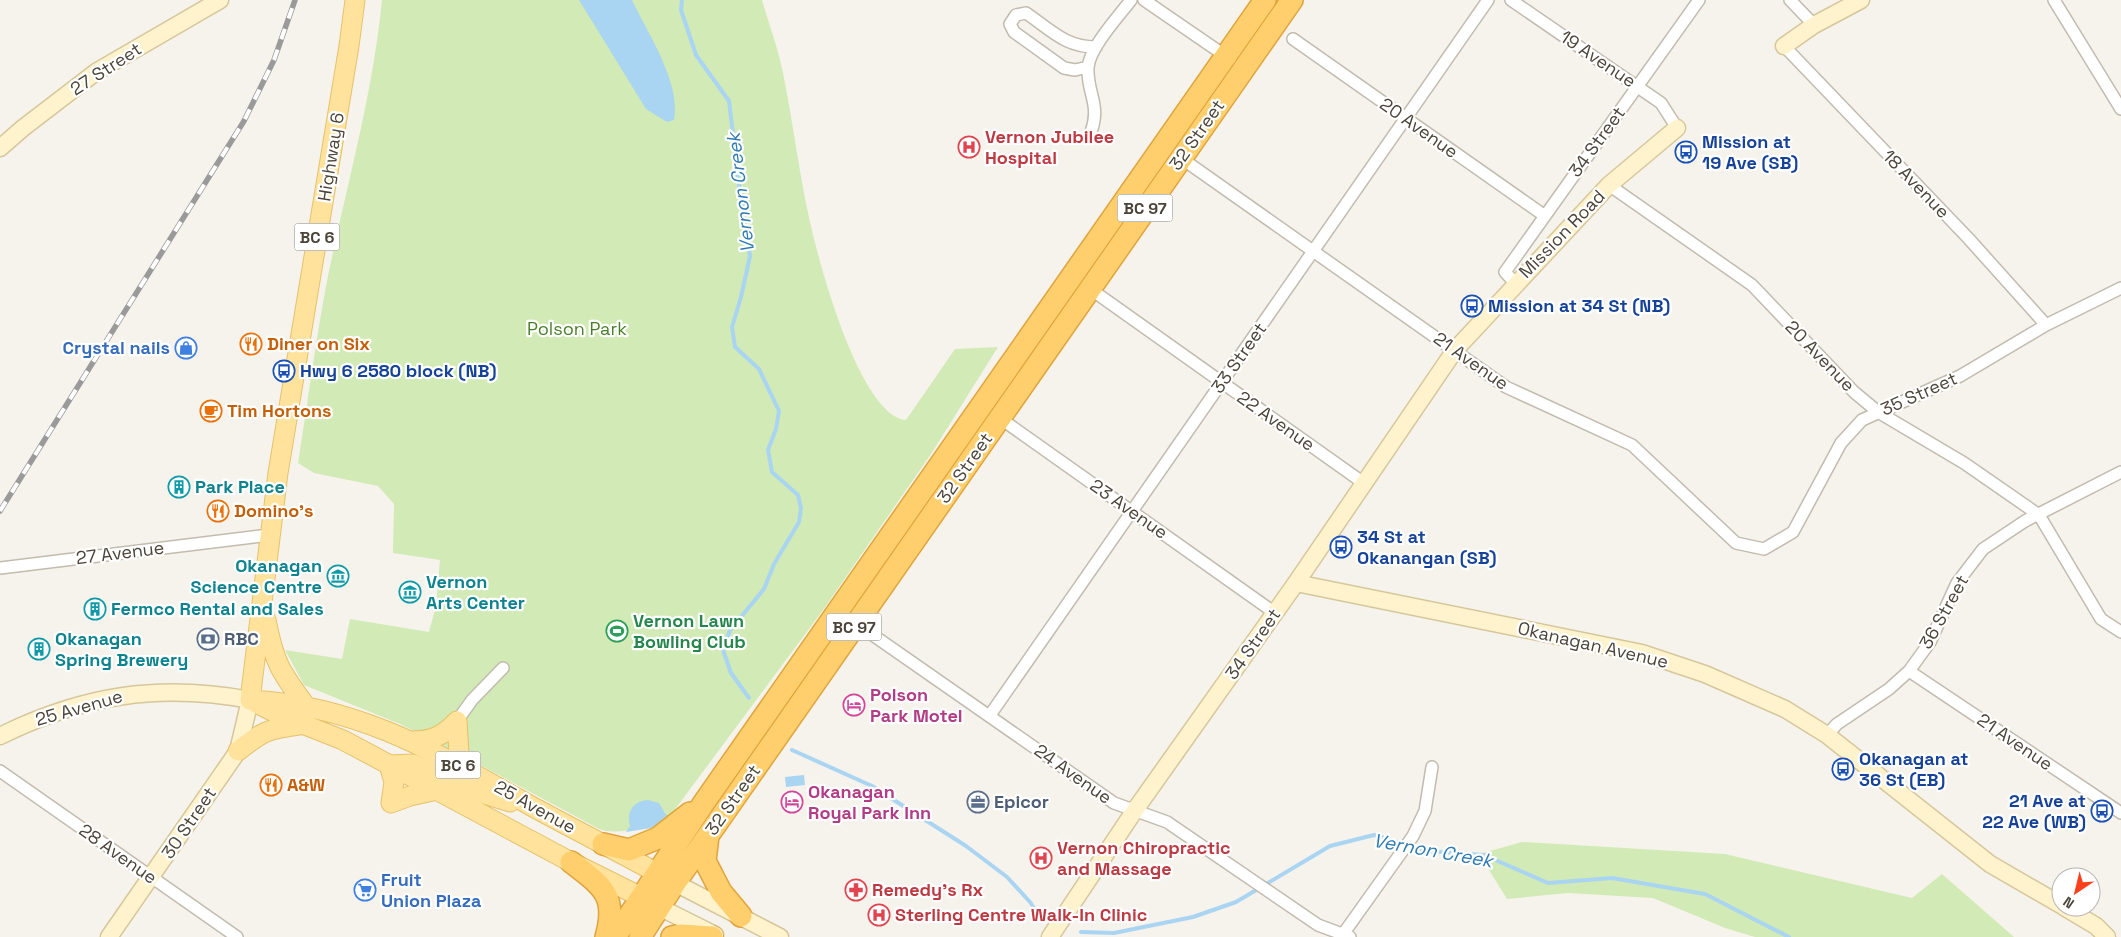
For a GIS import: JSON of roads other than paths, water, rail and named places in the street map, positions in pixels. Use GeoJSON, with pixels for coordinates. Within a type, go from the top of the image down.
{"type":"FeatureCollection","features":[{"type":"Feature","properties":{"kind":"highway","name":"32 Street"},"geometry":{"type":"LineString","coordinates":[[615,937],[650,902],[666,878],[702,804],[1265,0]]}},
{"type":"Feature","properties":{"kind":"highway","name":"32 Street"},"geometry":{"type":"LineString","coordinates":[[666,878],[708,836],[1292,0]]}},
{"type":"Feature","properties":{"kind":"highway"},"geometry":{"type":"LineString","coordinates":[[603,844],[629,850],[658,838],[702,804]]}},
{"type":"Feature","properties":{"kind":"highway"},"geometry":{"type":"LineString","coordinates":[[708,836],[705,861],[721,892],[741,916]]}},
{"type":"Feature","properties":{"kind":"highway"},"geometry":{"type":"LineString","coordinates":[[570,862],[597,882],[608,896],[611,906],[611,920],[606,937]]}},
{"type":"Feature","properties":{"kind":"highway","name":"32 Street"},"geometry":{"type":"LineString","coordinates":[[640,937],[650,902]]}},
{"type":"Feature","properties":{"kind":"highway"},"geometry":{"type":"LineString","coordinates":[[672,937],[681,935],[712,937]]}},
{"type":"Feature","properties":{"kind":"main road","name":"Highway 6"},"geometry":{"type":"LineString","coordinates":[[250,700],[264,604],[269,535],[349,46],[354,0]]}},
{"type":"Feature","properties":{"kind":"main road"},"geometry":{"type":"LineString","coordinates":[[264,604],[275,660],[280,672],[305,705]]}},
{"type":"Feature","properties":{"kind":"main road","name":"25 Avenue"},"geometry":{"type":"LineString","coordinates":[[250,700],[305,705],[361,720],[412,741],[666,878]]}},
{"type":"Feature","properties":{"kind":"main road","name":"25 Avenue"},"geometry":{"type":"LineString","coordinates":[[250,700],[303,725],[343,740],[570,862],[650,902]]}},
{"type":"Feature","properties":{"kind":"main road"},"geometry":{"type":"LineString","coordinates":[[412,741],[426,741],[438,738],[457,721]]}},
{"type":"Feature","properties":{"kind":"main road"},"geometry":{"type":"LineString","coordinates":[[457,721],[459,754],[473,773]]}},
{"type":"Feature","properties":{"kind":"main road"},"geometry":{"type":"LineString","coordinates":[[238,751],[260,733],[270,728],[303,725]]}},
{"type":"Feature","properties":{"kind":"main road"},"geometry":{"type":"LineString","coordinates":[[437,790],[410,796],[392,803],[394,782],[390,765],[413,764],[468,789],[494,798],[536,808]]}},
{"type":"Feature","properties":{"kind":"street","name":"27 Street"},"geometry":{"type":"LineString","coordinates":[[0,148],[96,72],[220,0]]}},
{"type":"Feature","properties":{"kind":"street"},"geometry":{"type":"LineString","coordinates":[[1091,132],[1096,117],[1088,67],[1096,47],[1131,0]]}},
{"type":"Feature","properties":{"kind":"street"},"geometry":{"type":"LineString","coordinates":[[1144,0],[1244,68]]}},
{"type":"Feature","properties":{"kind":"street","name":"33 Street"},"geometry":{"type":"LineString","coordinates":[[990,715],[1488,0]]}},
{"type":"Feature","properties":{"kind":"street","name":"19 Avenue"},"geometry":{"type":"LineString","coordinates":[[1511,0],[1661,103],[1677,128]]}},
{"type":"Feature","properties":{"kind":"street","name":"34 Street"},"geometry":{"type":"LineString","coordinates":[[1515,283],[1505,272],[1699,0]]}},
{"type":"Feature","properties":{"kind":"street"},"geometry":{"type":"LineString","coordinates":[[1790,0],[1814,26]]}},
{"type":"Feature","properties":{"kind":"street"},"geometry":{"type":"LineString","coordinates":[[1784,46],[1814,26],[1861,0]]}},
{"type":"Feature","properties":{"kind":"street"},"geometry":{"type":"LineString","coordinates":[[2054,0],[2121,109]]}},
{"type":"Feature","properties":{"kind":"street"},"geometry":{"type":"LineString","coordinates":[[1088,67],[1075,70],[1064,68],[1014,32],[1010,24],[1016,15],[1026,13],[1070,44],[1080,47],[1096,47]]}},
{"type":"Feature","properties":{"kind":"street","name":"20 Avenue"},"geometry":{"type":"LineString","coordinates":[[1293,39],[1545,216]]}},
{"type":"Feature","properties":{"kind":"street","name":"18 Avenue"},"geometry":{"type":"LineString","coordinates":[[1784,46],[1969,239],[2046,325]]}},
{"type":"Feature","properties":{"kind":"street","name":"Mission Road"},"geometry":{"type":"LineString","coordinates":[[1455,350],[1515,283],[1609,185],[1677,128]]}},
{"type":"Feature","properties":{"kind":"street","name":"21 Avenue"},"geometry":{"type":"LineString","coordinates":[[1181,158],[1506,387],[1632,445],[1736,543],[1764,549]]}},
{"type":"Feature","properties":{"kind":"street","name":"20 Avenue"},"geometry":{"type":"LineString","coordinates":[[1609,185],[1752,285],[1854,392],[1878,412],[1964,463],[2039,515]]}},
{"type":"Feature","properties":{"kind":"street","name":"22 Avenue"},"geometry":{"type":"LineString","coordinates":[[1090,288],[1365,484]]}},
{"type":"Feature","properties":{"kind":"street","name":"35 Street"},"geometry":{"type":"LineString","coordinates":[[1764,549],[1793,532],[1840,443],[1862,420],[1960,376],[2046,325],[2121,288]]}},
{"type":"Feature","properties":{"kind":"street","name":"34 Street"},"geometry":{"type":"LineString","coordinates":[[1052,934],[1135,810],[1276,613],[1455,350]]}},
{"type":"Feature","properties":{"kind":"street","name":"23 Avenue"},"geometry":{"type":"LineString","coordinates":[[982,405],[1276,613]]}},
{"type":"Feature","properties":{"kind":"street","name":"36 Street"},"geometry":{"type":"LineString","coordinates":[[1827,735],[1837,724],[1889,689],[1909,671],[1930,642],[1957,583],[1983,549],[2025,522],[2121,473]]}},
{"type":"Feature","properties":{"kind":"street"},"geometry":{"type":"LineString","coordinates":[[2039,515],[2101,619],[2121,632]]}},
{"type":"Feature","properties":{"kind":"street","name":"27 Avenue"},"geometry":{"type":"LineString","coordinates":[[0,568],[269,535]]}},
{"type":"Feature","properties":{"kind":"street","name":"Okanagan Avenue"},"geometry":{"type":"LineString","coordinates":[[1296,583],[1653,656],[1705,674],[1785,709],[1827,735],[1990,864],[2051,900]]}},
{"type":"Feature","properties":{"kind":"street","name":"24 Avenue"},"geometry":{"type":"LineString","coordinates":[[857,624],[1114,803],[1167,822],[1318,925],[1345,936]]}},
{"type":"Feature","properties":{"kind":"street"},"geometry":{"type":"LineString","coordinates":[[457,721],[472,700],[503,668]]}},
{"type":"Feature","properties":{"kind":"street","name":"21 Avenue"},"geometry":{"type":"LineString","coordinates":[[1909,671],[2121,813]]}},
{"type":"Feature","properties":{"kind":"street","name":"25 Avenue"},"geometry":{"type":"LineString","coordinates":[[0,736],[61,710],[128,693],[168,691],[221,695],[250,700]]}},
{"type":"Feature","properties":{"kind":"street","name":"30 Street"},"geometry":{"type":"LineString","coordinates":[[109,937],[238,751],[250,700]]}},
{"type":"Feature","properties":{"kind":"street"},"geometry":{"type":"LineString","coordinates":[[1345,936],[1413,836],[1425,811],[1432,766]]}},
{"type":"Feature","properties":{"kind":"street","name":"28 Avenue"},"geometry":{"type":"LineString","coordinates":[[0,771],[236,937]]}},
{"type":"Feature","properties":{"kind":"street","name":"25 Avenue"},"geometry":{"type":"LineString","coordinates":[[666,878],[780,937]]}},
{"type":"Feature","properties":{"kind":"street","name":"25 Avenue"},"geometry":{"type":"LineString","coordinates":[[650,902],[718,937]]}},
{"type":"Feature","properties":{"kind":"street","name":"Okanagan Avenue"},"geometry":{"type":"LineString","coordinates":[[2081,917],[2096,926],[2107,937]]}},
{"type":"Feature","properties":{"kind":"water"},"geometry":{"type":"Polygon","coordinates":[[[579,0],[632,0],[662,58],[668,74],[675,105],[674,120],[667,122],[646,109],[579,0]]]}},
{"type":"Feature","properties":{"kind":"water"},"geometry":{"type":"Polygon","coordinates":[[[804,775],[805,785],[786,787],[785,777],[804,775]]]}},
{"type":"Feature","properties":{"kind":"water"},"geometry":{"type":"Polygon","coordinates":[[[648,800],[659,803],[666,815],[672,815],[651,828],[626,832],[630,826],[629,816],[632,808],[638,803],[648,800]]]}},
{"type":"Feature","properties":{"kind":"waterway","name":"Vernon Creek"},"geometry":{"type":"LineString","coordinates":[[682,0],[681,10],[696,55],[729,101],[750,256],[732,327],[735,347],[759,369],[779,411],[776,429],[768,450],[772,472],[798,495],[801,508],[799,522],[774,564],[764,589],[730,630],[723,650],[731,673],[749,698]]}},
{"type":"Feature","properties":{"kind":"waterway","name":"Vernon Creek"},"geometry":{"type":"LineString","coordinates":[[792,750],[872,786],[966,846],[1007,877],[1036,911],[1041,914]]}},
{"type":"Feature","properties":{"kind":"waterway","name":"Vernon Creek"},"geometry":{"type":"LineString","coordinates":[[1081,932],[1114,933],[1193,917],[1236,902],[1330,846],[1374,835],[1427,851],[1484,855],[1548,883],[1612,878],[1705,894],[1789,937]]}},
{"type":"Feature","properties":{"kind":"railway"},"geometry":{"type":"LineString","coordinates":[[0,511],[244,121],[274,60],[295,0]]}},
{"type":"Feature","properties":{"kind":"place","name":"Vernon Jubilee Hospital"},"geometry":{"type":"Point","coordinates":[969,147]}},
{"type":"Feature","properties":{"kind":"place","name":"Mission at 19 Ave (SB)"},"geometry":{"type":"Point","coordinates":[1686,152]}},
{"type":"Feature","properties":{"kind":"place","name":"Mission at 34 St (NB)"},"geometry":{"type":"Point","coordinates":[1472,306]}},
{"type":"Feature","properties":{"kind":"place","name":"Diner on Six"},"geometry":{"type":"Point","coordinates":[251,344]}},
{"type":"Feature","properties":{"kind":"place","name":"Crystal nails"},"geometry":{"type":"Point","coordinates":[186,348]}},
{"type":"Feature","properties":{"kind":"place","name":"Hwy 6 2580 block (NB)"},"geometry":{"type":"Point","coordinates":[284,371]}},
{"type":"Feature","properties":{"kind":"place","name":"Tim Hortons"},"geometry":{"type":"Point","coordinates":[211,411]}},
{"type":"Feature","properties":{"kind":"place","name":"Park Place"},"geometry":{"type":"Point","coordinates":[179,487]}},
{"type":"Feature","properties":{"kind":"place","name":"Domino's"},"geometry":{"type":"Point","coordinates":[218,511]}},
{"type":"Feature","properties":{"kind":"place","name":"34 St at Okanangan (SB)"},"geometry":{"type":"Point","coordinates":[1341,547]}},
{"type":"Feature","properties":{"kind":"place","name":"Okanagan Science Centre"},"geometry":{"type":"Point","coordinates":[338,576]}},
{"type":"Feature","properties":{"kind":"place","name":"Vernon Arts Center"},"geometry":{"type":"Point","coordinates":[410,592]}},
{"type":"Feature","properties":{"kind":"place","name":"Fermco Rental and Sales"},"geometry":{"type":"Point","coordinates":[95,609]}},
{"type":"Feature","properties":{"kind":"place","name":"Vernon Lawn Bowling Club"},"geometry":{"type":"Point","coordinates":[617,631]}},
{"type":"Feature","properties":{"kind":"place","name":"RBC"},"geometry":{"type":"Point","coordinates":[208,639]}},
{"type":"Feature","properties":{"kind":"place","name":"Okanagan Spring Brewery"},"geometry":{"type":"Point","coordinates":[39,649]}},
{"type":"Feature","properties":{"kind":"place","name":"Polson Park Motel"},"geometry":{"type":"Point","coordinates":[854,705]}},
{"type":"Feature","properties":{"kind":"place","name":"Okanagan at 36 St (EB)"},"geometry":{"type":"Point","coordinates":[1843,769]}},
{"type":"Feature","properties":{"kind":"place","name":"A&W"},"geometry":{"type":"Point","coordinates":[271,785]}},
{"type":"Feature","properties":{"kind":"place","name":"Okanagan Royal Park Inn"},"geometry":{"type":"Point","coordinates":[792,802]}},
{"type":"Feature","properties":{"kind":"place","name":"Epicor"},"geometry":{"type":"Point","coordinates":[978,802]}},
{"type":"Feature","properties":{"kind":"place","name":"21 Ave at 22 Ave (WB)"},"geometry":{"type":"Point","coordinates":[2102,811]}},
{"type":"Feature","properties":{"kind":"place","name":"Vernon Chiropractic and Massage"},"geometry":{"type":"Point","coordinates":[1041,858]}},
{"type":"Feature","properties":{"kind":"place","name":"Fruit Union Plaza"},"geometry":{"type":"Point","coordinates":[365,890]}},
{"type":"Feature","properties":{"kind":"place","name":"Remedy's Rx"},"geometry":{"type":"Point","coordinates":[856,890]}},
{"type":"Feature","properties":{"kind":"place","name":"Sterling Centre Walk-In Clinic"},"geometry":{"type":"Point","coordinates":[879,915]}},
{"type":"Feature","properties":{"kind":"park label","name":"Polson Park"},"geometry":{"type":"Point","coordinates":[577,329]}}]}
